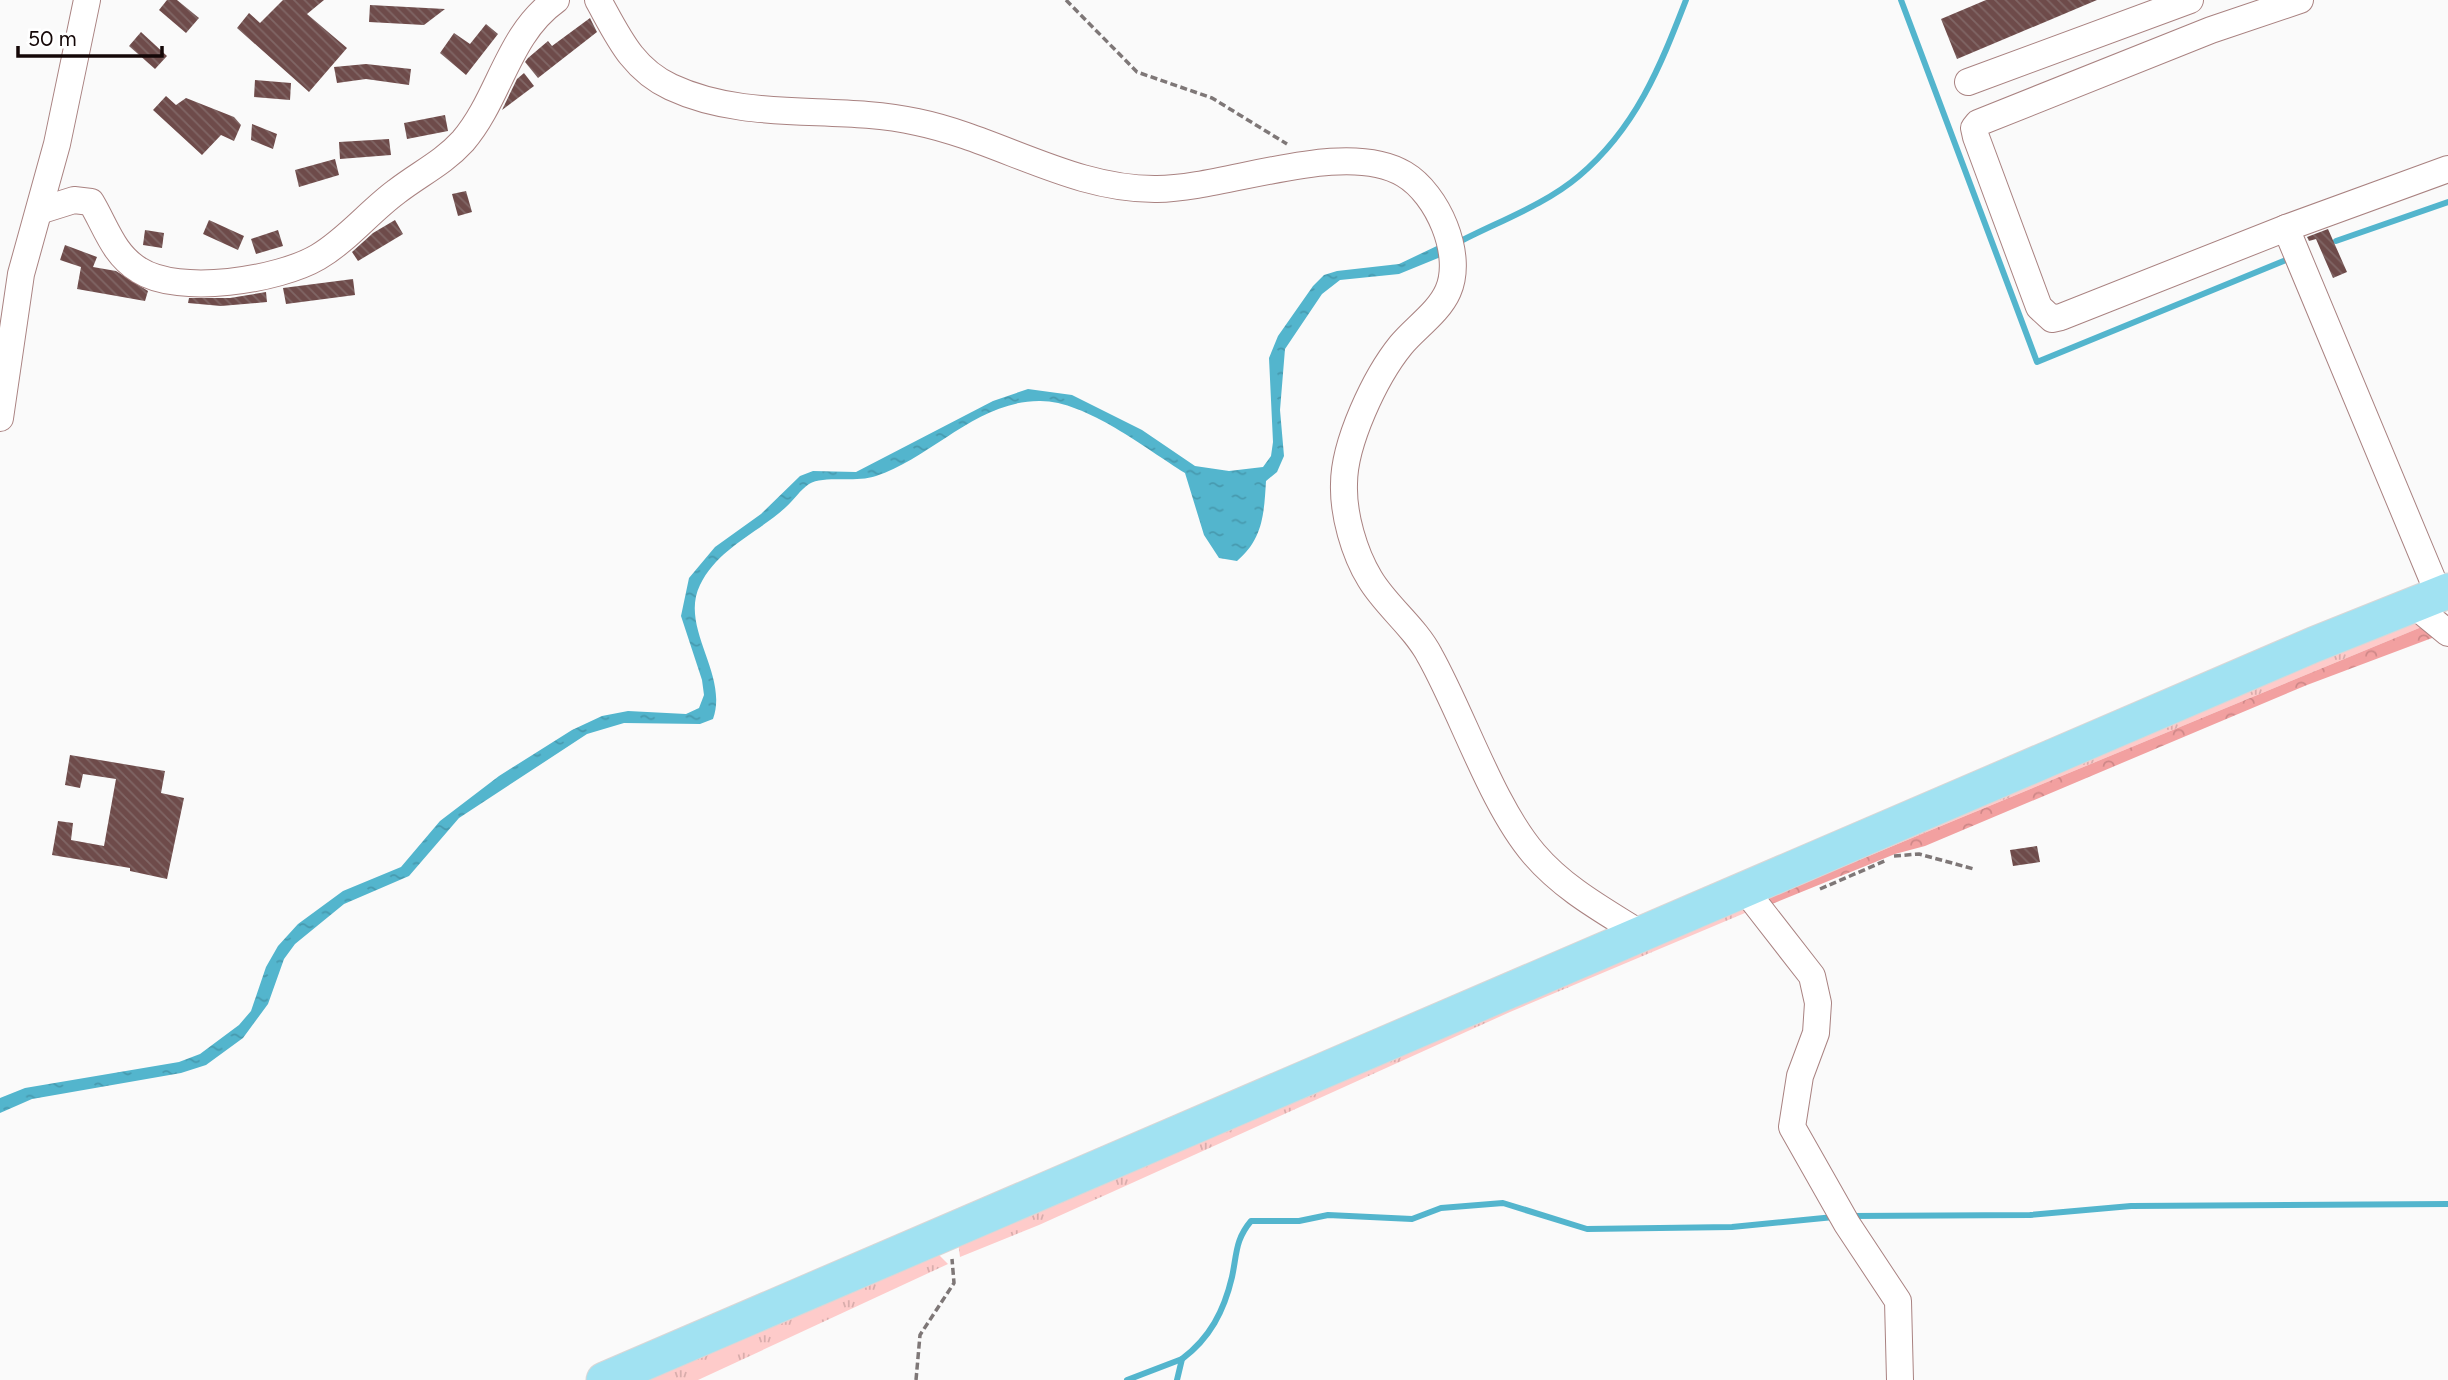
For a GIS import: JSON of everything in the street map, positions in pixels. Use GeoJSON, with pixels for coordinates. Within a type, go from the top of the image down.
{"type":"FeatureCollection","features":[{"type":"Feature","properties":{"kind":"main road"},"geometry":{"type":"LineString","coordinates":[[604,1380],[1641,934],[2434,597]]}},
{"type":"Feature","properties":{"kind":"street"},"geometry":{"type":"LineString","coordinates":[[0,418],[21,274],[57,144],[87,0]]}},
{"type":"Feature","properties":{"kind":"street"},"geometry":{"type":"LineString","coordinates":[[39,211],[74,200],[91,202],[116,253],[140,271],[166,282],[241,280],[284,271],[318,257],[397,191],[442,163],[465,139],[507,60],[531,24],[556,0]]}},
{"type":"Feature","properties":{"kind":"street"},"geometry":{"type":"LineString","coordinates":[[598,0],[631,60],[665,85],[705,101],[744,108],[876,116],[917,122],[962,134],[1050,167],[1121,188],[1193,186],[1310,163],[1348,161],[1404,174],[1424,194],[1453,245],[1455,269],[1447,296],[1399,348],[1378,380],[1352,442],[1343,480],[1345,506],[1353,539],[1370,579],[1428,652],[1502,802],[1531,851],[1559,881],[1641,934]]}},
{"type":"Feature","properties":{"kind":"street"},"geometry":{"type":"LineString","coordinates":[[1968,82],[2190,0]]}},
{"type":"Feature","properties":{"kind":"street"},"geometry":{"type":"LineString","coordinates":[[2198,0],[2211,30]]}},
{"type":"Feature","properties":{"kind":"street"},"geometry":{"type":"LineString","coordinates":[[2300,0],[2211,30],[1978,123],[1974,128],[2039,307],[2052,319],[2448,169]]}},
{"type":"Feature","properties":{"kind":"street"},"geometry":{"type":"LineString","coordinates":[[2026,60],[2040,99]]}},
{"type":"Feature","properties":{"kind":"street"},"geometry":{"type":"LineString","coordinates":[[2286,229],[2448,633]]}},
{"type":"Feature","properties":{"kind":"street"},"geometry":{"type":"LineString","coordinates":[[1745,890],[1812,976],[1818,1003],[1816,1033],[1800,1076],[1792,1127],[1847,1224],[1898,1301],[1900,1380]]}},
{"type":"Feature","properties":{"kind":"path"},"geometry":{"type":"LineString","coordinates":[[1066,0],[1137,72],[1212,98],[1301,151],[1310,163]]}},
{"type":"Feature","properties":{"kind":"path"},"geometry":{"type":"LineString","coordinates":[[1810,893],[1894,856],[1919,855],[1974,869]]}},
{"type":"Feature","properties":{"kind":"path"},"geometry":{"type":"LineString","coordinates":[[916,1380],[920,1335],[954,1283],[954,1263],[943,1234]]}},
{"type":"Feature","properties":{"kind":"green space"},"geometry":{"type":"Polygon","coordinates":[[[2415,622],[2424,626],[1762,900],[1763,893],[2415,622]]]}},
{"type":"Feature","properties":{"kind":"green space"},"geometry":{"type":"Polygon","coordinates":[[[2424,626],[2440,635],[2307,685],[1925,846],[1895,854],[1767,906],[1762,900],[2424,626]]]}},
{"type":"Feature","properties":{"kind":"green space"},"geometry":{"type":"Polygon","coordinates":[[[1734,906],[1752,910],[1510,1012],[1039,1225],[960,1257],[958,1242],[1734,906]]]}},
{"type":"Feature","properties":{"kind":"green space"},"geometry":{"type":"Polygon","coordinates":[[[936,1252],[948,1264],[698,1380],[629,1380],[936,1252]]]}},
{"type":"Feature","properties":{"kind":"water"},"geometry":{"type":"Polygon","coordinates":[[[1441,244],[1448,254],[1399,274],[1340,280],[1322,294],[1285,349],[1280,410],[1284,456],[1277,472],[1266,481],[1263,515],[1257,535],[1246,553],[1237,561],[1219,558],[1204,535],[1185,473],[1095,417],[1057,403],[1016,403],[995,410],[916,457],[876,476],[815,481],[775,516],[728,551],[717,561],[700,585],[695,601],[695,618],[715,685],[713,719],[700,724],[624,723],[587,734],[459,818],[409,876],[344,904],[295,944],[284,959],[268,1004],[243,1038],[206,1065],[181,1073],[32,1099],[0,1113],[0,1098],[25,1088],[179,1062],[200,1054],[239,1025],[251,1011],[266,967],[278,946],[298,924],[343,891],[401,867],[440,821],[499,776],[572,730],[602,716],[628,711],[686,714],[699,708],[704,695],[702,680],[681,616],[689,578],[715,547],[761,514],[800,476],[813,471],[856,472],[993,401],[1028,389],[1072,395],[1142,430],[1195,466],[1229,471],[1263,467],[1271,456],[1273,442],[1269,358],[1278,336],[1313,286],[1324,275],[1399,264],[1441,244]]]}},
{"type":"Feature","properties":{"kind":"building"},"geometry":{"type":"Polygon","coordinates":[[[167,0],[177,0],[199,18],[186,33],[159,10],[167,0]]]}},
{"type":"Feature","properties":{"kind":"building"},"geometry":{"type":"Polygon","coordinates":[[[283,0],[324,0],[307,14],[347,48],[309,92],[237,28],[249,13],[260,23],[283,0]]]}},
{"type":"Feature","properties":{"kind":"building"},"geometry":{"type":"Polygon","coordinates":[[[1986,0],[2097,0],[1957,59],[1941,19],[1986,0]]]}},
{"type":"Feature","properties":{"kind":"building"},"geometry":{"type":"Polygon","coordinates":[[[370,5],[445,9],[424,25],[369,22],[370,5]]]}},
{"type":"Feature","properties":{"kind":"building"},"geometry":{"type":"Polygon","coordinates":[[[590,18],[597,32],[538,78],[525,62],[528,58],[548,41],[552,46],[590,18]]]}},
{"type":"Feature","properties":{"kind":"building"},"geometry":{"type":"Polygon","coordinates":[[[486,24],[498,34],[466,75],[440,53],[454,33],[470,44],[486,24]]]}},
{"type":"Feature","properties":{"kind":"building"},"geometry":{"type":"Polygon","coordinates":[[[141,32],[167,56],[155,69],[129,46],[141,32]]]}},
{"type":"Feature","properties":{"kind":"building"},"geometry":{"type":"Polygon","coordinates":[[[366,64],[411,69],[409,85],[366,79],[337,83],[334,67],[366,64]]]}},
{"type":"Feature","properties":{"kind":"building"},"geometry":{"type":"Polygon","coordinates":[[[524,73],[534,86],[502,110],[517,79],[524,73]]]}},
{"type":"Feature","properties":{"kind":"building"},"geometry":{"type":"Polygon","coordinates":[[[255,80],[291,83],[290,100],[254,97],[255,80]]]}},
{"type":"Feature","properties":{"kind":"building"},"geometry":{"type":"Polygon","coordinates":[[[166,96],[176,105],[186,98],[234,117],[241,125],[234,141],[221,135],[202,155],[153,110],[166,96]]]}},
{"type":"Feature","properties":{"kind":"building"},"geometry":{"type":"Polygon","coordinates":[[[445,115],[448,131],[407,139],[404,123],[445,115]]]}},
{"type":"Feature","properties":{"kind":"building"},"geometry":{"type":"Polygon","coordinates":[[[252,124],[277,134],[273,149],[251,140],[252,124]]]}},
{"type":"Feature","properties":{"kind":"building"},"geometry":{"type":"Polygon","coordinates":[[[389,139],[391,155],[340,159],[339,142],[389,139]]]}},
{"type":"Feature","properties":{"kind":"building"},"geometry":{"type":"Polygon","coordinates":[[[335,159],[339,175],[299,187],[295,170],[335,159]]]}},
{"type":"Feature","properties":{"kind":"building"},"geometry":{"type":"Polygon","coordinates":[[[466,191],[472,212],[458,216],[452,194],[466,191]]]}},
{"type":"Feature","properties":{"kind":"building"},"geometry":{"type":"Polygon","coordinates":[[[209,220],[244,236],[238,250],[203,234],[209,220]]]}},
{"type":"Feature","properties":{"kind":"building"},"geometry":{"type":"Polygon","coordinates":[[[395,220],[403,234],[358,261],[352,252],[373,233],[395,220]]]}},
{"type":"Feature","properties":{"kind":"building"},"geometry":{"type":"Polygon","coordinates":[[[2328,229],[2347,272],[2333,278],[2316,239],[2309,241],[2307,237],[2328,229]]]}},
{"type":"Feature","properties":{"kind":"building"},"geometry":{"type":"Polygon","coordinates":[[[145,230],[164,233],[162,248],[143,245],[145,230]]]}},
{"type":"Feature","properties":{"kind":"building"},"geometry":{"type":"Polygon","coordinates":[[[278,230],[283,246],[256,254],[251,239],[278,230]]]}},
{"type":"Feature","properties":{"kind":"building"},"geometry":{"type":"Polygon","coordinates":[[[65,245],[97,257],[93,267],[116,271],[148,291],[145,301],[77,289],[81,267],[60,260],[65,245]]]}},
{"type":"Feature","properties":{"kind":"building"},"geometry":{"type":"Polygon","coordinates":[[[353,279],[355,295],[286,304],[283,288],[353,279]]]}},
{"type":"Feature","properties":{"kind":"building"},"geometry":{"type":"Polygon","coordinates":[[[266,292],[267,302],[221,306],[188,303],[189,298],[230,298],[266,292]]]}},
{"type":"Feature","properties":{"kind":"building"},"geometry":{"type":"Polygon","coordinates":[[[70,755],[165,771],[161,793],[184,798],[167,879],[130,871],[130,868],[52,855],[58,821],[73,823],[71,840],[104,846],[116,779],[83,774],[80,788],[65,785],[70,755]]]}},
{"type":"Feature","properties":{"kind":"building"},"geometry":{"type":"Polygon","coordinates":[[[2037,846],[2040,862],[2013,866],[2010,850],[2037,846]]]}},
{"type":"Feature","properties":{"kind":"waterway"},"geometry":{"type":"LineString","coordinates":[[1457,243],[1551,196],[1579,176],[1599,157],[1616,138],[1644,95],[1686,0]]}},
{"type":"Feature","properties":{"kind":"waterway"},"geometry":{"type":"LineString","coordinates":[[1901,0],[2037,362],[2286,260]]}},
{"type":"Feature","properties":{"kind":"waterway"},"geometry":{"type":"LineString","coordinates":[[2336,241],[2448,202]]}},
{"type":"Feature","properties":{"kind":"waterway"},"geometry":{"type":"LineString","coordinates":[[1177,1380],[1182,1359],[1208,1333],[1220,1312],[1229,1289],[1239,1241],[1251,1221],[1299,1221],[1328,1215],[1412,1219],[1441,1208],[1503,1203],[1587,1229],[1732,1227],[1834,1217]]}},
{"type":"Feature","properties":{"kind":"waterway"},"geometry":{"type":"LineString","coordinates":[[1851,1216],[2030,1215],[2131,1206],[2448,1204]]}},
{"type":"Feature","properties":{"kind":"waterway"},"geometry":{"type":"LineString","coordinates":[[1127,1380],[1182,1359]]}}]}
